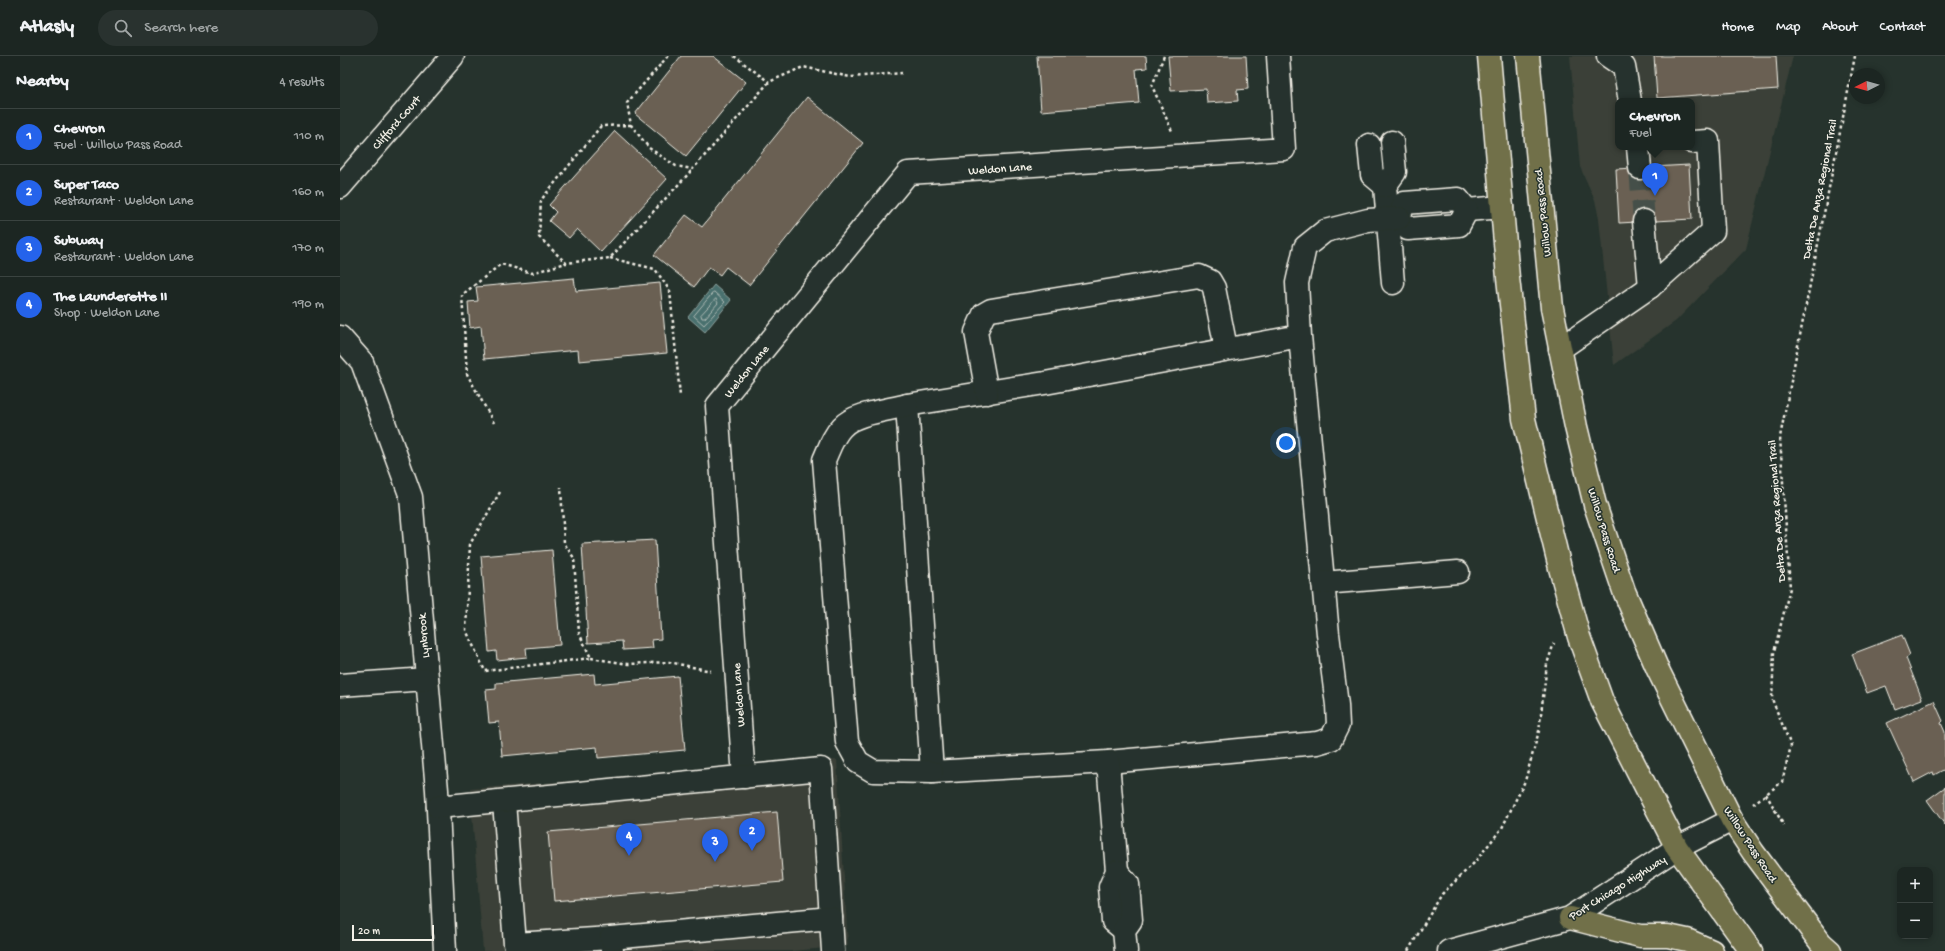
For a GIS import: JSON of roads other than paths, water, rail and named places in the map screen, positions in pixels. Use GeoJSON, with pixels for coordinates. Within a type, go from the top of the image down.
{"type":"FeatureCollection","features":[{"type":"Feature","properties":{"kind":"main road"},"geometry":{"type":"LineString","coordinates":[[1489,56],[1502,208],[1524,419],[1579,637],[1602,701],[1677,848],[1751,951]]}},
{"type":"Feature","properties":{"kind":"main road","name":"Willow Pass Road"},"geometry":{"type":"LineString","coordinates":[[1528,56],[1552,308],[1595,505],[1624,591],[1658,670],[1732,820],[1753,852],[1821,943],[1830,951]]}},
{"type":"Feature","properties":{"kind":"main road"},"geometry":{"type":"LineString","coordinates":[[1570,918],[1640,936],[1668,936],[1687,940],[1712,951]]}},
{"type":"Feature","properties":{"kind":"street","name":"Clifford Court"},"geometry":{"type":"LineString","coordinates":[[340,188],[453,56]]}},
{"type":"Feature","properties":{"kind":"street","name":"Weldon Lane"},"geometry":{"type":"LineString","coordinates":[[744,777],[716,406],[908,173],[1284,149],[1278,56]]}},
{"type":"Feature","properties":{"kind":"street"},"geometry":{"type":"LineString","coordinates":[[1608,56],[1624,67],[1629,98]]}},
{"type":"Feature","properties":{"kind":"street"},"geometry":{"type":"LineString","coordinates":[[1560,349],[1650,287],[1714,231],[1708,141],[1695,142]]}},
{"type":"Feature","properties":{"kind":"street"},"geometry":{"type":"LineString","coordinates":[[1384,186],[1395,172],[1392,142]]}},
{"type":"Feature","properties":{"kind":"street"},"geometry":{"type":"LineString","coordinates":[[1369,145],[1372,175],[1384,186],[1394,218],[1393,283]]}},
{"type":"Feature","properties":{"kind":"street"},"geometry":{"type":"LineString","coordinates":[[1300,336],[1226,348],[987,393],[907,405],[857,417],[843,426],[833,440],[824,460],[846,742],[858,762],[873,771],[932,772],[1108,762],[1317,743],[1331,739],[1338,725],[1337,705],[1323,583],[1300,336],[1297,283],[1305,247],[1325,230],[1368,220],[1394,218],[1408,229],[1459,225],[1467,210],[1502,208]]}},
{"type":"Feature","properties":{"kind":"street"},"geometry":{"type":"LineString","coordinates":[[1644,221],[1650,287]]}},
{"type":"Feature","properties":{"kind":"street"},"geometry":{"type":"LineString","coordinates":[[987,393],[976,332],[984,314],[991,310],[1199,276],[1210,281],[1214,288],[1226,348]]}},
{"type":"Feature","properties":{"kind":"street","name":"Lynbrook"},"geometry":{"type":"LineString","coordinates":[[340,337],[362,362],[411,497],[438,807],[446,951]]}},
{"type":"Feature","properties":{"kind":"street"},"geometry":{"type":"LineString","coordinates":[[907,405],[932,772]]}},
{"type":"Feature","properties":{"kind":"street"},"geometry":{"type":"LineString","coordinates":[[1323,583],[1458,572]]}},
{"type":"Feature","properties":{"kind":"street"},"geometry":{"type":"LineString","coordinates":[[340,685],[427,679]]}},
{"type":"Feature","properties":{"kind":"street"},"geometry":{"type":"LineString","coordinates":[[1108,762],[1117,871],[1110,886],[1113,921],[1125,941]]}},
{"type":"Feature","properties":{"kind":"street"},"geometry":{"type":"LineString","coordinates":[[438,807],[504,802],[822,769],[833,951]]}},
{"type":"Feature","properties":{"kind":"street"},"geometry":{"type":"LineString","coordinates":[[504,802],[515,944],[612,945],[831,918]]}},
{"type":"Feature","properties":{"kind":"street","name":"Port Chicago Highway"},"geometry":{"type":"LineString","coordinates":[[1449,951],[1570,918],[1677,848],[1732,820]]}},
{"type":"Feature","properties":{"kind":"water"},"geometry":{"type":"Polygon","coordinates":[[[714,285],[731,300],[705,332],[688,317],[714,285]]]}},
{"type":"Feature","properties":{"kind":"tunnel"},"geometry":{"type":"LineString","coordinates":[[1640,168],[1644,221]]}},
{"type":"Feature","properties":{"kind":"place","name":"Chevron"},"geometry":{"type":"Point","coordinates":[1655,196]}},
{"type":"Feature","properties":{"kind":"place","name":"Super Taco"},"geometry":{"type":"Point","coordinates":[752,851]}},
{"type":"Feature","properties":{"kind":"place","name":"The Launderette II"},"geometry":{"type":"Point","coordinates":[629,856]}},
{"type":"Feature","properties":{"kind":"place","name":"Subway"},"geometry":{"type":"Point","coordinates":[715,862]}}]}
